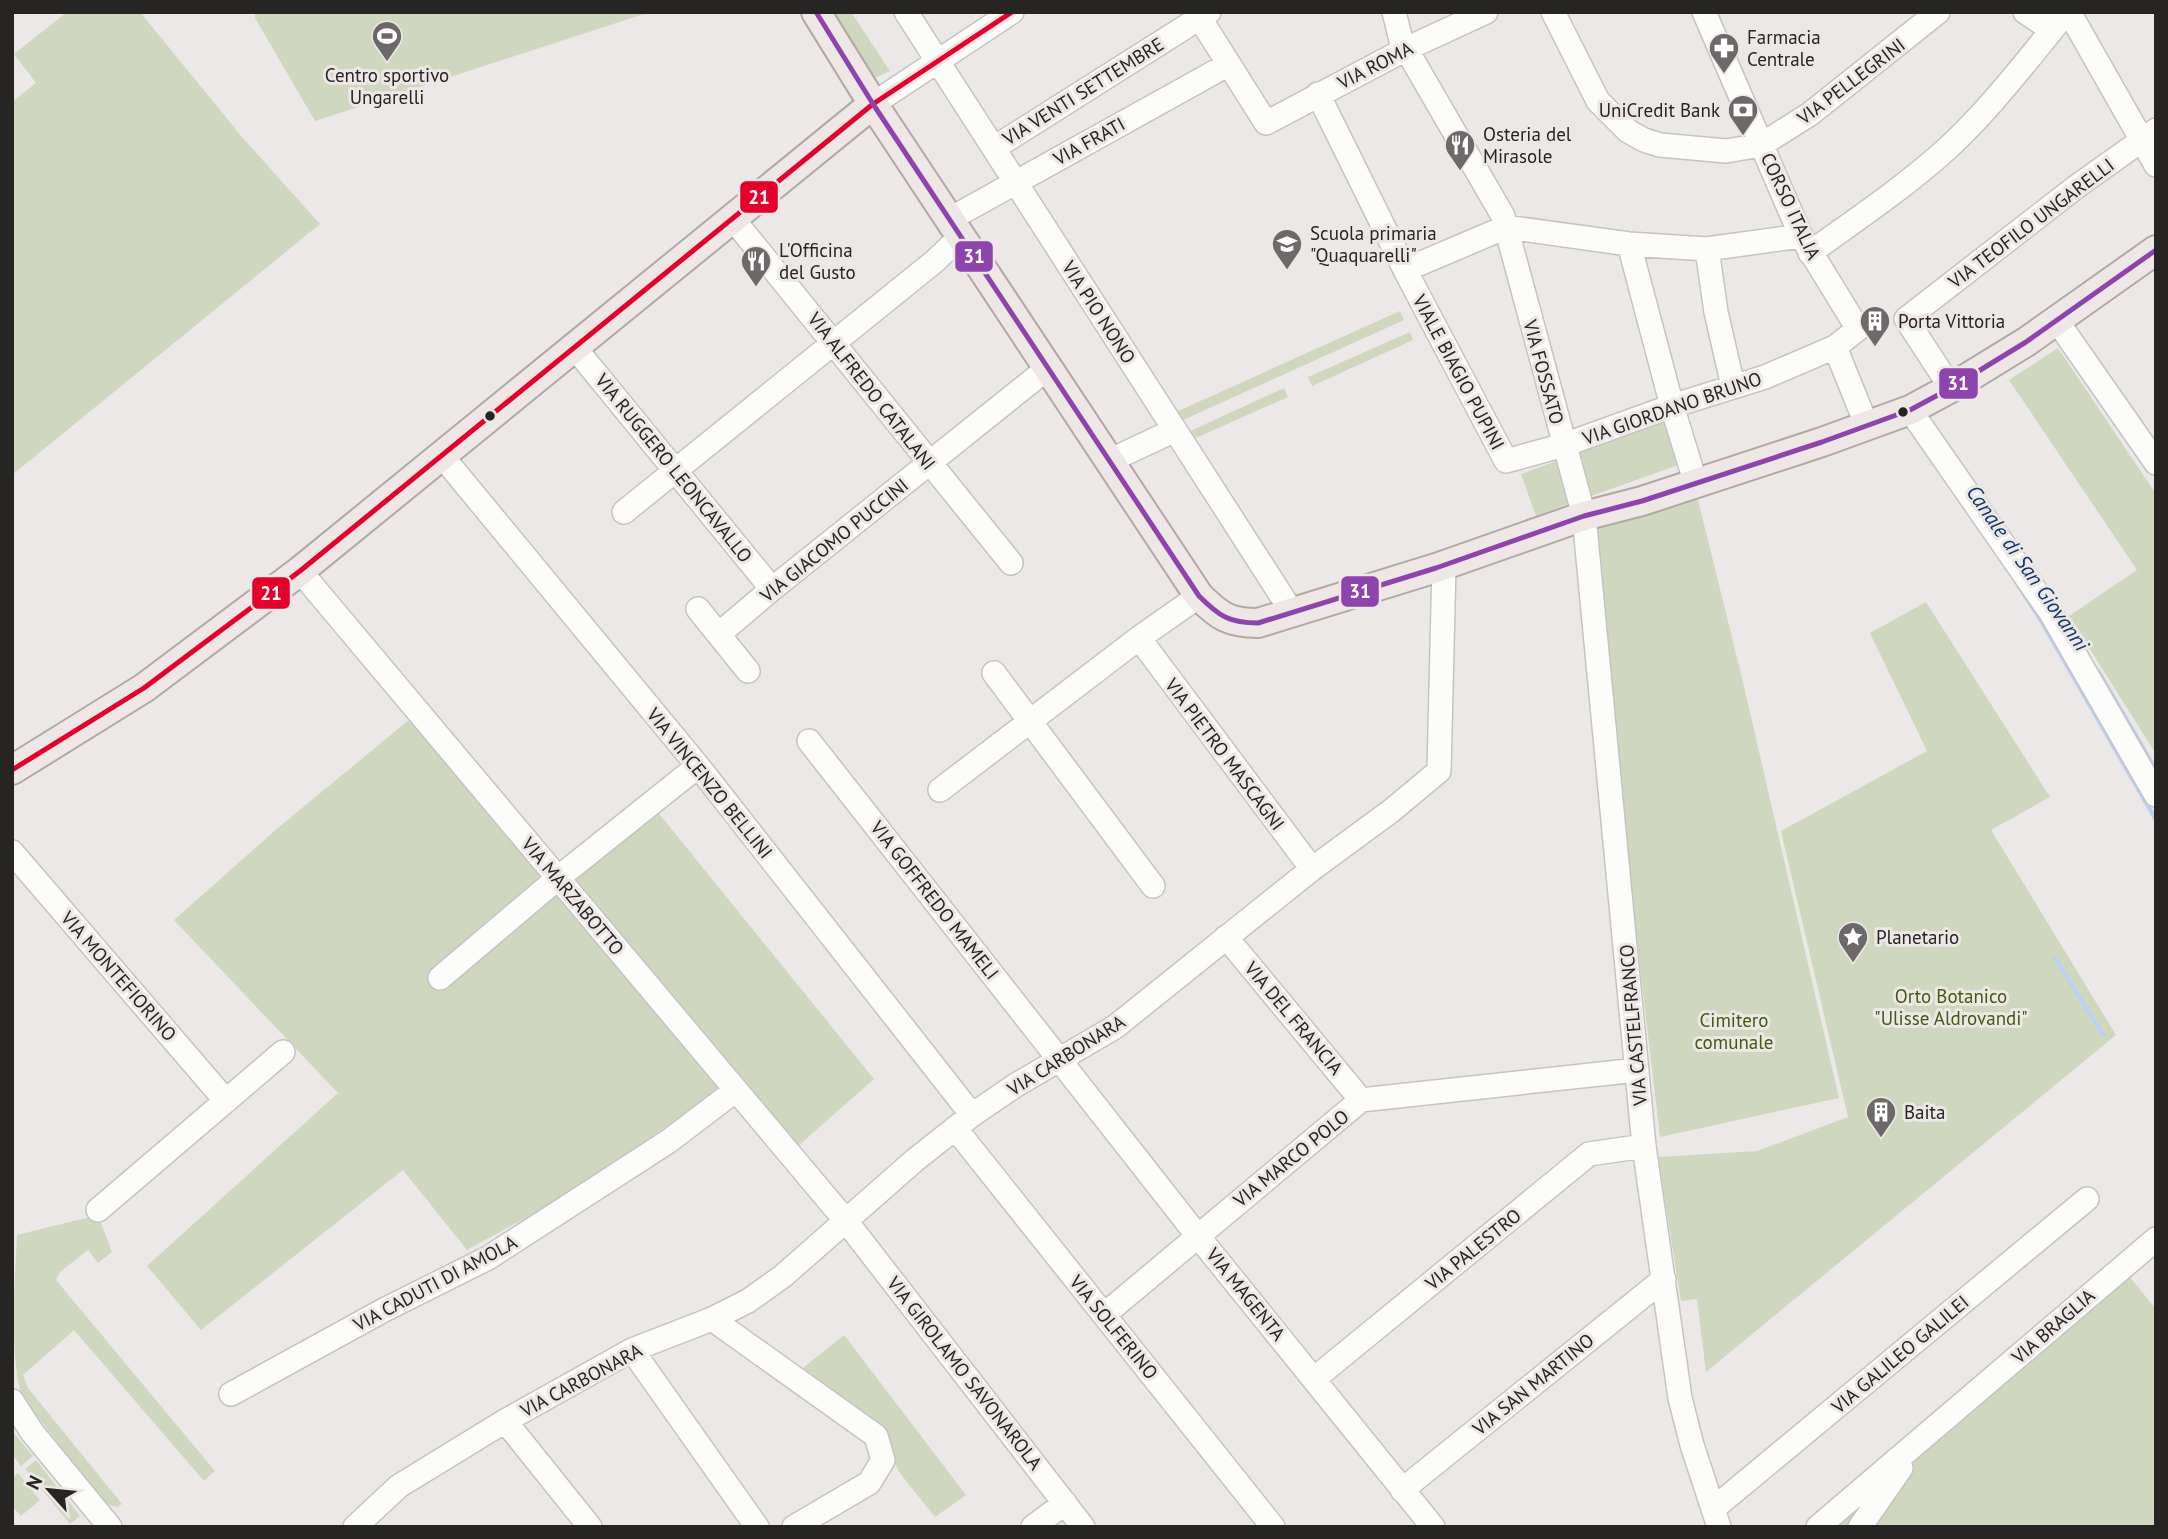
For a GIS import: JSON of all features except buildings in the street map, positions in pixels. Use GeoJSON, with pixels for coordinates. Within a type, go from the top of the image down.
{"type":"FeatureCollection","features":[{"type":"Feature","properties":{"kind":"main road"},"geometry":{"type":"LineString","coordinates":[[816,12],[873,104],[1199,596],[1220,615],[1237,623],[1258,623],[1444,565],[1584,516],[1696,484],[1910,410],[1951,388],[2057,321],[2156,250]]}},
{"type":"Feature","properties":{"kind":"main road"},"geometry":{"type":"LineString","coordinates":[[16,766],[144,688],[300,571],[873,104]]}},
{"type":"Feature","properties":{"kind":"street","name":"VIA PIO NONO"},"geometry":{"type":"LineString","coordinates":[[906,12],[1292,612]]}},
{"type":"Feature","properties":{"kind":"street","name":"VIA FOSSATO"},"geometry":{"type":"LineString","coordinates":[[1394,12],[1401,40],[1503,216],[1584,516]]}},
{"type":"Feature","properties":{"kind":"street","name":"VIA ROMA"},"geometry":{"type":"LineString","coordinates":[[1229,64],[1266,123],[1406,49],[1486,12]]}},
{"type":"Feature","properties":{"kind":"street"},"geometry":{"type":"LineString","coordinates":[[1553,12],[1598,101],[1628,131],[1660,145],[1726,151],[1762,145]]}},
{"type":"Feature","properties":{"kind":"street","name":"CORSO ITALIA"},"geometry":{"type":"LineString","coordinates":[[1704,12],[1805,244],[1858,329],[1835,346]]}},
{"type":"Feature","properties":{"kind":"street","name":"VIA PELLEGRINI"},"geometry":{"type":"LineString","coordinates":[[1762,145],[1810,114],[1938,12]]}},
{"type":"Feature","properties":{"kind":"street"},"geometry":{"type":"LineString","coordinates":[[2025,12],[2063,18],[2148,135],[2156,165]]}},
{"type":"Feature","properties":{"kind":"street"},"geometry":{"type":"LineString","coordinates":[[873,104],[1010,13]]}},
{"type":"Feature","properties":{"kind":"street"},"geometry":{"type":"LineString","coordinates":[[1202,14],[1229,64]]}},
{"type":"Feature","properties":{"kind":"street","name":"VIA VENTI SETTEMBRE"},"geometry":{"type":"LineString","coordinates":[[994,148],[1202,14]]}},
{"type":"Feature","properties":{"kind":"street"},"geometry":{"type":"LineString","coordinates":[[1405,270],[1506,227],[1629,244],[1707,249],[1805,244],[1882,201],[1940,154],[2001,93],[2063,18]]}},
{"type":"Feature","properties":{"kind":"street","name":"VIA FRATI"},"geometry":{"type":"LineString","coordinates":[[624,512],[835,343],[956,227],[1016,182],[1229,64]]}},
{"type":"Feature","properties":{"kind":"street","name":"VIALE BIAGIO PUPINI"},"geometry":{"type":"LineString","coordinates":[[1318,94],[1405,270],[1506,461]]}},
{"type":"Feature","properties":{"kind":"street","name":"VIA TEOFILO UNGARELLI"},"geometry":{"type":"LineString","coordinates":[[1951,388],[1906,318],[2148,135]]}},
{"type":"Feature","properties":{"kind":"street","name":"VIA ALFREDO CATALANI"},"geometry":{"type":"LineString","coordinates":[[733,219],[835,343],[929,464],[1012,563]]}},
{"type":"Feature","properties":{"kind":"street"},"geometry":{"type":"LineString","coordinates":[[1629,244],[1672,406],[1696,484]]}},
{"type":"Feature","properties":{"kind":"street"},"geometry":{"type":"LineString","coordinates":[[1707,249],[1716,312],[1733,386]]}},
{"type":"Feature","properties":{"kind":"street"},"geometry":{"type":"LineString","coordinates":[[2057,321],[2156,463]]}},
{"type":"Feature","properties":{"kind":"street"},"geometry":{"type":"LineString","coordinates":[[1835,346],[1867,426]]}},
{"type":"Feature","properties":{"kind":"street","name":"VIA GIORDANO BRUNO"},"geometry":{"type":"LineString","coordinates":[[1506,461],[1564,446],[1672,406],[1765,377],[1835,346]]}},
{"type":"Feature","properties":{"kind":"street","name":"VIA RUGGERO LEONCAVALLO"},"geometry":{"type":"LineString","coordinates":[[575,348],[772,589]]}},
{"type":"Feature","properties":{"kind":"street","name":"VIA GIACOMO PUCCINI"},"geometry":{"type":"LineString","coordinates":[[719,635],[772,589],[1048,368]]}},
{"type":"Feature","properties":{"kind":"street"},"geometry":{"type":"LineString","coordinates":[[1910,410],[2051,613],[2156,795]]}},
{"type":"Feature","properties":{"kind":"street"},"geometry":{"type":"LineString","coordinates":[[1109,461],[1175,430]]}},
{"type":"Feature","properties":{"kind":"street","name":"VIA VINCENZO BELLINI"},"geometry":{"type":"LineString","coordinates":[[442,456],[698,766],[964,1122]]}},
{"type":"Feature","properties":{"kind":"street","name":"VIA CASTELFRANCO"},"geometry":{"type":"LineString","coordinates":[[1584,516],[1644,1146],[1680,1398],[1692,1446],[1718,1520]]}},
{"type":"Feature","properties":{"kind":"street","name":"VIA CARBONARA"},"geometry":{"type":"LineString","coordinates":[[355,1527],[399,1486],[505,1421],[632,1350],[712,1320],[748,1301],[783,1276],[964,1122],[1016,1085],[1115,1027],[1439,771],[1444,565]]}},
{"type":"Feature","properties":{"kind":"street","name":"VIA MARZABOTTO"},"geometry":{"type":"LineString","coordinates":[[300,571],[846,1220]]}},
{"type":"Feature","properties":{"kind":"street"},"geometry":{"type":"LineString","coordinates":[[940,790],[1139,638],[1199,596]]}},
{"type":"Feature","properties":{"kind":"street"},"geometry":{"type":"LineString","coordinates":[[698,609],[748,671]]}},
{"type":"Feature","properties":{"kind":"street","name":"VIA PIETRO MASCAGNI"},"geometry":{"type":"LineString","coordinates":[[1139,638],[1312,869]]}},
{"type":"Feature","properties":{"kind":"street"},"geometry":{"type":"LineString","coordinates":[[994,673],[1153,887]]}},
{"type":"Feature","properties":{"kind":"street","name":"VIA GOFFREDO MAMELI"},"geometry":{"type":"LineString","coordinates":[[809,741],[1060,1060]]}},
{"type":"Feature","properties":{"kind":"street"},"geometry":{"type":"LineString","coordinates":[[440,978],[558,878],[698,766]]}},
{"type":"Feature","properties":{"kind":"street","name":"VIA MONTEFIORINO"},"geometry":{"type":"LineString","coordinates":[[12,852],[226,1101]]}},
{"type":"Feature","properties":{"kind":"street","name":"VIA DEL FRANCIA"},"geometry":{"type":"LineString","coordinates":[[1226,937],[1361,1100]]}},
{"type":"Feature","properties":{"kind":"street"},"geometry":{"type":"LineString","coordinates":[[98,1210],[283,1052]]}},
{"type":"Feature","properties":{"kind":"street","name":"VIA MAGENTA"},"geometry":{"type":"LineString","coordinates":[[1060,1060],[1433,1527]]}},
{"type":"Feature","properties":{"kind":"street","name":"VIA MARCO POLO"},"geometry":{"type":"LineString","coordinates":[[1105,1314],[1361,1100],[1637,1070]]}},
{"type":"Feature","properties":{"kind":"street","name":"VIA CADUTI DI AMOLA"},"geometry":{"type":"LineString","coordinates":[[231,1394],[384,1310],[488,1258],[669,1141],[736,1090]]}},
{"type":"Feature","properties":{"kind":"street","name":"VIA SOLFERINO"},"geometry":{"type":"LineString","coordinates":[[964,1122],[1105,1314],[1273,1527]]}},
{"type":"Feature","properties":{"kind":"street","name":"VIA PALESTRO"},"geometry":{"type":"LineString","coordinates":[[1314,1379],[1589,1154],[1644,1146]]}},
{"type":"Feature","properties":{"kind":"street","name":"VIA GALILEO GALILEI"},"geometry":{"type":"LineString","coordinates":[[1718,1520],[2087,1199]]}},
{"type":"Feature","properties":{"kind":"street","name":"VIA GIROLAMO SAVONAROLA"},"geometry":{"type":"LineString","coordinates":[[846,1220],[1083,1527]]}},
{"type":"Feature","properties":{"kind":"street","name":"VIA BRAGLIA"},"geometry":{"type":"LineString","coordinates":[[1818,1527],[2156,1239]]}},
{"type":"Feature","properties":{"kind":"street","name":"VIA SAN MARTINO"},"geometry":{"type":"LineString","coordinates":[[1402,1490],[1664,1279]]}},
{"type":"Feature","properties":{"kind":"street"},"geometry":{"type":"LineString","coordinates":[[712,1320],[876,1436],[883,1460],[869,1483],[794,1527]]}},
{"type":"Feature","properties":{"kind":"street"},"geometry":{"type":"LineString","coordinates":[[632,1350],[757,1527]]}},
{"type":"Feature","properties":{"kind":"street"},"geometry":{"type":"LineString","coordinates":[[12,1401],[32,1432],[110,1527]]}},
{"type":"Feature","properties":{"kind":"street"},"geometry":{"type":"LineString","coordinates":[[1872,1527],[1951,1415]]}},
{"type":"Feature","properties":{"kind":"street","name":"VIA BRAGLIA"},"geometry":{"type":"LineString","coordinates":[[1860,1527],[1904,1463],[1951,1415]]}},
{"type":"Feature","properties":{"kind":"street","name":"VIA CARBONARA"},"geometry":{"type":"LineString","coordinates":[[505,1421],[590,1527]]}},
{"type":"Feature","properties":{"kind":"street"},"geometry":{"type":"LineString","coordinates":[[1033,1527],[1065,1503]]}},
{"type":"Feature","properties":{"kind":"green space"},"geometry":{"type":"Polygon","coordinates":[[[67,12],[140,12],[242,137],[320,224],[12,475],[12,102],[36,83],[14,54],[67,12]]]}},
{"type":"Feature","properties":{"kind":"green space","name":"Centro sportivo Ungarelli"},"geometry":{"type":"Polygon","coordinates":[[[255,12],[650,12],[315,121],[255,18],[255,12]]]}},
{"type":"Feature","properties":{"kind":"green space"},"geometry":{"type":"Polygon","coordinates":[[[827,12],[851,12],[890,71],[871,80],[827,12]]]}},
{"type":"Feature","properties":{"kind":"green space"},"geometry":{"type":"Polygon","coordinates":[[[1400,311],[1404,320],[1181,421],[1176,412],[1400,311]]]}},
{"type":"Feature","properties":{"kind":"green space"},"geometry":{"type":"Polygon","coordinates":[[[1410,332],[1413,340],[1312,386],[1308,377],[1410,332]]]}},
{"type":"Feature","properties":{"kind":"green space"},"geometry":{"type":"Polygon","coordinates":[[[2058,348],[2156,494],[2156,754],[2069,616],[2137,570],[2009,380],[2058,348]]]}},
{"type":"Feature","properties":{"kind":"green space"},"geometry":{"type":"Polygon","coordinates":[[[1284,388],[1288,397],[1189,441],[1186,433],[1284,388]]]}},
{"type":"Feature","properties":{"kind":"green space"},"geometry":{"type":"Polygon","coordinates":[[[1668,419],[1684,463],[1591,496],[1576,453],[1668,419]]]}},
{"type":"Feature","properties":{"kind":"green space"},"geometry":{"type":"Polygon","coordinates":[[[1559,460],[1573,502],[1536,516],[1521,474],[1559,460]]]}},
{"type":"Feature","properties":{"kind":"green space","name":"Cimitero comunale"},"geometry":{"type":"Polygon","coordinates":[[[1698,500],[1839,1098],[1660,1137],[1613,738],[1593,520],[1698,500]]]}},
{"type":"Feature","properties":{"kind":"green space","name":"Orto Botanico \"Ulisse Aldrovandi\""},"geometry":{"type":"Polygon","coordinates":[[[1926,602],[2050,797],[1991,830],[2116,1035],[1706,1372],[1697,1299],[1681,1301],[1658,1157],[1757,1151],[1848,1117],[1781,831],[1927,751],[1870,633],[1926,602]]]}},
{"type":"Feature","properties":{"kind":"green space"},"geometry":{"type":"Polygon","coordinates":[[[421,710],[563,879],[652,805],[874,1079],[788,1155],[733,1088],[658,1132],[583,1186],[467,1250],[403,1170],[201,1330],[147,1266],[338,1093],[174,920],[279,827],[421,710]]]}},
{"type":"Feature","properties":{"kind":"green space"},"geometry":{"type":"Polygon","coordinates":[[[98,1215],[112,1252],[98,1263],[88,1250],[60,1272],[56,1280],[215,1471],[204,1481],[74,1330],[23,1375],[28,1388],[122,1504],[117,1507],[105,1504],[21,1395],[15,1356],[17,1235],[98,1215]]]}},
{"type":"Feature","properties":{"kind":"green space"},"geometry":{"type":"Polygon","coordinates":[[[2119,1264],[2156,1309],[2156,1527],[1814,1527],[2119,1264]]]}},
{"type":"Feature","properties":{"kind":"green space"},"geometry":{"type":"Polygon","coordinates":[[[844,1335],[966,1495],[935,1517],[899,1472],[881,1433],[803,1368],[844,1335]]]}},
{"type":"Feature","properties":{"kind":"green space"},"geometry":{"type":"Polygon","coordinates":[[[12,1431],[33,1456],[21,1466],[12,1454],[12,1431]]]}},
{"type":"Feature","properties":{"kind":"green space"},"geometry":{"type":"Polygon","coordinates":[[[36,1460],[80,1516],[70,1524],[25,1469],[36,1460]]]}},
{"type":"Feature","properties":{"kind":"green space"},"geometry":{"type":"Polygon","coordinates":[[[18,1473],[40,1500],[21,1516],[12,1506],[12,1478],[18,1473]]]}},
{"type":"Feature","properties":{"kind":"waterway"},"geometry":{"type":"LineString","coordinates":[[2018,585],[2156,820]]}},
{"type":"Feature","properties":{"kind":"waterway","name":"Canale di San Giovanni"},"geometry":{"type":"LineString","coordinates":[[2098,671],[2156,770]]}},
{"type":"Feature","properties":{"kind":"waterway"},"geometry":{"type":"LineString","coordinates":[[2055,958],[2103,1035]]}},
{"type":"Feature","properties":{"kind":"transit line","name":"31"},"geometry":{"type":"LineString","coordinates":[[816,12],[873,104],[1199,596],[1219,613],[1239,622],[1258,623],[1436,568],[1584,516],[1642,501],[1910,410],[2026,342],[2156,250]]}},
{"type":"Feature","properties":{"kind":"transit line","name":"21"},"geometry":{"type":"LineString","coordinates":[[12,770],[144,688],[300,571],[873,104],[1012,12]]}},
{"type":"Feature","properties":{"kind":"place","name":"Centro sportivo Ungarelli"},"geometry":{"type":"Point","coordinates":[387,63]}},
{"type":"Feature","properties":{"kind":"place","name":"Farmacia Centrale"},"geometry":{"type":"Point","coordinates":[1724,75]}},
{"type":"Feature","properties":{"kind":"place","name":"UniCredit Bank"},"geometry":{"type":"Point","coordinates":[1743,137]}},
{"type":"Feature","properties":{"kind":"place","name":"Osteria del Mirasole"},"geometry":{"type":"Point","coordinates":[1460,172]}},
{"type":"Feature","properties":{"kind":"place","name":"Scuola primaria \"Quaquarelli\""},"geometry":{"type":"Point","coordinates":[1287,271]}},
{"type":"Feature","properties":{"kind":"place","name":"L'Officina del Gusto"},"geometry":{"type":"Point","coordinates":[756,288]}},
{"type":"Feature","properties":{"kind":"place","name":"Porta Vittoria"},"geometry":{"type":"Point","coordinates":[1875,348]}},
{"type":"Feature","properties":{"kind":"place","name":"Planetario"},"geometry":{"type":"Point","coordinates":[1853,964]}},
{"type":"Feature","properties":{"kind":"place","name":"Baita"},"geometry":{"type":"Point","coordinates":[1881,1139]}}]}
